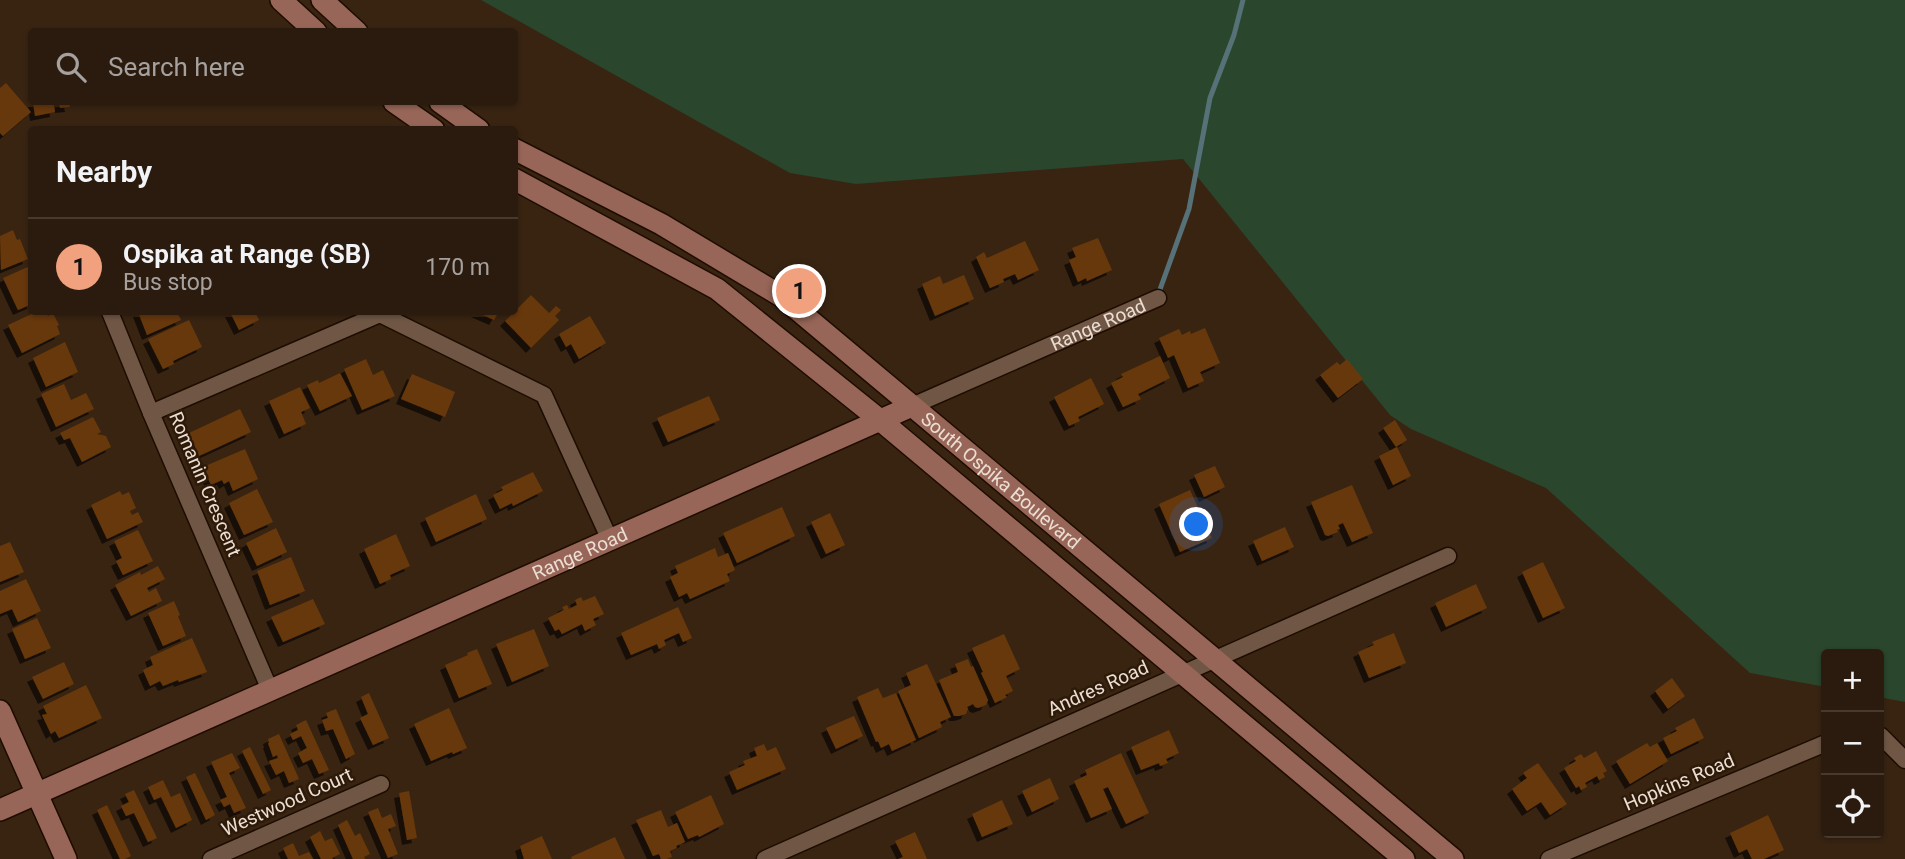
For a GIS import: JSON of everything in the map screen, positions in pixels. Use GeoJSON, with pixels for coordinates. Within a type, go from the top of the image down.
{"type":"FeatureCollection","features":[{"type":"Feature","properties":{"kind":"main road"},"geometry":{"type":"LineString","coordinates":[[281,0],[312,28]]}},
{"type":"Feature","properties":{"kind":"main road"},"geometry":{"type":"LineString","coordinates":[[322,0],[353,28]]}},
{"type":"Feature","properties":{"kind":"main road"},"geometry":{"type":"LineString","coordinates":[[398,105],[428,126]]}},
{"type":"Feature","properties":{"kind":"main road"},"geometry":{"type":"LineString","coordinates":[[444,105],[473,126]]}},
{"type":"Feature","properties":{"kind":"main road","name":"South Ospika Boulevard"},"geometry":{"type":"LineString","coordinates":[[518,151],[661,224],[781,296],[1453,859]]}},
{"type":"Feature","properties":{"kind":"main road","name":"South Ospika Boulevard"},"geometry":{"type":"LineString","coordinates":[[518,181],[717,289],[880,420],[1404,859]]}},
{"type":"Feature","properties":{"kind":"main road","name":"Range Road"},"geometry":{"type":"LineString","coordinates":[[0,810],[912,406]]}},
{"type":"Feature","properties":{"kind":"main road"},"geometry":{"type":"LineString","coordinates":[[0,711],[66,859]]}},
{"type":"Feature","properties":{"kind":"street","name":"Range Road"},"geometry":{"type":"LineString","coordinates":[[912,406],[1158,298]]}},
{"type":"Feature","properties":{"kind":"street"},"geometry":{"type":"LineString","coordinates":[[111,315],[151,413]]}},
{"type":"Feature","properties":{"kind":"street","name":"Romanin Crescent"},"geometry":{"type":"LineString","coordinates":[[270,690],[151,413],[378,315]]}},
{"type":"Feature","properties":{"kind":"street","name":"Romanin Crescent"},"geometry":{"type":"LineString","coordinates":[[382,315],[544,395],[610,540]]}},
{"type":"Feature","properties":{"kind":"street","name":"Andres Road"},"geometry":{"type":"LineString","coordinates":[[765,859],[1448,556]]}},
{"type":"Feature","properties":{"kind":"street"},"geometry":{"type":"LineString","coordinates":[[1884,740],[1905,760]]}},
{"type":"Feature","properties":{"kind":"street","name":"Hopkins Road"},"geometry":{"type":"LineString","coordinates":[[1549,859],[1821,745]]}},
{"type":"Feature","properties":{"kind":"street","name":"Westwood Court"},"geometry":{"type":"LineString","coordinates":[[211,859],[381,784]]}},
{"type":"Feature","properties":{"kind":"green space"},"geometry":{"type":"Polygon","coordinates":[[[481,0],[1905,0],[1905,702],[1884,698],[1884,649],[1821,649],[1821,686],[1750,673],[1546,488],[1411,429],[1390,415],[1183,159],[856,184],[790,173],[481,0]]]}},
{"type":"Feature","properties":{"kind":"building"},"geometry":{"type":"Polygon","coordinates":[[[6,83],[31,112],[3,136],[0,133],[0,88],[6,83]]]}},
{"type":"Feature","properties":{"kind":"building"},"geometry":{"type":"Polygon","coordinates":[[[33,105],[54,105],[55,112],[35,116],[33,105]]]}},
{"type":"Feature","properties":{"kind":"building"},"geometry":{"type":"Polygon","coordinates":[[[13,230],[28,259],[1,270],[0,236],[13,230]]]}},
{"type":"Feature","properties":{"kind":"building"},"geometry":{"type":"Polygon","coordinates":[[[1098,238],[1112,270],[1078,282],[1069,260],[1076,257],[1072,248],[1098,238]]]}},
{"type":"Feature","properties":{"kind":"building"},"geometry":{"type":"Polygon","coordinates":[[[1025,241],[1039,270],[1018,280],[1015,274],[990,288],[976,257],[984,252],[987,258],[1025,241]]]}},
{"type":"Feature","properties":{"kind":"building"},"geometry":{"type":"Polygon","coordinates":[[[28,267],[28,306],[18,310],[3,278],[28,267]]]}},
{"type":"Feature","properties":{"kind":"building"},"geometry":{"type":"Polygon","coordinates":[[[964,275],[974,299],[935,316],[922,284],[940,276],[943,284],[964,275]]]}},
{"type":"Feature","properties":{"kind":"building"},"geometry":{"type":"Polygon","coordinates":[[[531,295],[549,313],[556,306],[561,310],[555,316],[559,320],[531,348],[505,321],[511,315],[518,315],[518,308],[531,295]]]}},
{"type":"Feature","properties":{"kind":"building"},"geometry":{"type":"Polygon","coordinates":[[[30,315],[54,315],[60,334],[22,353],[8,325],[30,315]]]}},
{"type":"Feature","properties":{"kind":"building"},"geometry":{"type":"Polygon","coordinates":[[[139,315],[178,315],[181,320],[147,335],[139,315]]]}},
{"type":"Feature","properties":{"kind":"building"},"geometry":{"type":"Polygon","coordinates":[[[232,315],[256,315],[259,320],[239,330],[232,315]]]}},
{"type":"Feature","properties":{"kind":"building"},"geometry":{"type":"Polygon","coordinates":[[[483,315],[497,315],[494,320],[483,315]]]}},
{"type":"Feature","properties":{"kind":"building"},"geometry":{"type":"Polygon","coordinates":[[[590,316],[606,343],[579,359],[571,344],[566,347],[559,334],[590,316]]]}},
{"type":"Feature","properties":{"kind":"building"},"geometry":{"type":"Polygon","coordinates":[[[189,320],[202,347],[163,369],[148,339],[189,320]]]}},
{"type":"Feature","properties":{"kind":"building"},"geometry":{"type":"Polygon","coordinates":[[[1205,328],[1220,363],[1200,372],[1204,381],[1188,388],[1174,355],[1168,358],[1159,338],[1179,329],[1182,335],[1205,328]]]}},
{"type":"Feature","properties":{"kind":"building"},"geometry":{"type":"Polygon","coordinates":[[[65,342],[78,372],[46,387],[33,358],[65,342]]]}},
{"type":"Feature","properties":{"kind":"building"},"geometry":{"type":"Polygon","coordinates":[[[1160,356],[1170,378],[1138,394],[1141,399],[1123,407],[1111,383],[1123,377],[1121,374],[1160,356]]]}},
{"type":"Feature","properties":{"kind":"building"},"geometry":{"type":"Polygon","coordinates":[[[366,359],[373,375],[383,370],[395,396],[362,410],[344,369],[366,359]]]}},
{"type":"Feature","properties":{"kind":"building"},"geometry":{"type":"Polygon","coordinates":[[[1347,359],[1363,379],[1338,398],[1320,375],[1337,362],[1340,365],[1347,359]]]}},
{"type":"Feature","properties":{"kind":"building"},"geometry":{"type":"Polygon","coordinates":[[[340,373],[352,396],[320,411],[307,385],[318,380],[319,383],[340,373]]]}},
{"type":"Feature","properties":{"kind":"building"},"geometry":{"type":"Polygon","coordinates":[[[412,374],[455,392],[445,417],[401,399],[412,374]]]}},
{"type":"Feature","properties":{"kind":"building"},"geometry":{"type":"Polygon","coordinates":[[[1091,378],[1104,404],[1078,417],[1080,421],[1069,426],[1054,397],[1091,378]]]}},
{"type":"Feature","properties":{"kind":"building"},"geometry":{"type":"Polygon","coordinates":[[[64,384],[71,400],[86,393],[94,409],[56,427],[41,394],[64,384]]]}},
{"type":"Feature","properties":{"kind":"building"},"geometry":{"type":"Polygon","coordinates":[[[300,387],[310,408],[301,412],[306,424],[284,434],[269,401],[300,387]]]}},
{"type":"Feature","properties":{"kind":"building"},"geometry":{"type":"Polygon","coordinates":[[[709,396],[720,420],[668,442],[657,418],[709,396]]]}},
{"type":"Feature","properties":{"kind":"building"},"geometry":{"type":"Polygon","coordinates":[[[240,409],[251,432],[199,456],[189,433],[240,409]]]}},
{"type":"Feature","properties":{"kind":"building"},"geometry":{"type":"Polygon","coordinates":[[[93,417],[101,432],[97,434],[106,436],[111,447],[82,462],[70,438],[64,440],[60,433],[93,417]]]}},
{"type":"Feature","properties":{"kind":"building"},"geometry":{"type":"Polygon","coordinates":[[[1395,420],[1407,440],[1396,447],[1383,428],[1395,420]]]}},
{"type":"Feature","properties":{"kind":"building"},"geometry":{"type":"Polygon","coordinates":[[[1397,447],[1411,476],[1393,485],[1379,456],[1397,447]]]}},
{"type":"Feature","properties":{"kind":"building"},"geometry":{"type":"Polygon","coordinates":[[[245,449],[258,479],[233,491],[229,481],[224,484],[222,480],[211,485],[203,467],[245,449]]]}},
{"type":"Feature","properties":{"kind":"building"},"geometry":{"type":"Polygon","coordinates":[[[1215,466],[1225,487],[1204,497],[1194,475],[1215,466]]]}},
{"type":"Feature","properties":{"kind":"building"},"geometry":{"type":"Polygon","coordinates":[[[533,472],[543,491],[513,506],[512,503],[500,509],[493,495],[503,490],[501,487],[533,472]]]}},
{"type":"Feature","properties":{"kind":"building"},"geometry":{"type":"Polygon","coordinates":[[[1352,485],[1373,533],[1352,542],[1343,523],[1338,525],[1338,532],[1325,535],[1311,502],[1352,485]]]}},
{"type":"Feature","properties":{"kind":"building"},"geometry":{"type":"Polygon","coordinates":[[[257,489],[273,522],[244,535],[229,503],[257,489]]]}},
{"type":"Feature","properties":{"kind":"building"},"geometry":{"type":"Polygon","coordinates":[[[1190,490],[1212,538],[1180,552],[1159,504],[1190,490]]]}},
{"type":"Feature","properties":{"kind":"building"},"geometry":{"type":"Polygon","coordinates":[[[120,491],[122,495],[129,492],[136,508],[130,511],[132,515],[138,512],[143,522],[107,539],[91,505],[120,491]]]}},
{"type":"Feature","properties":{"kind":"building"},"geometry":{"type":"Polygon","coordinates":[[[476,494],[487,519],[436,542],[425,518],[476,494]]]}},
{"type":"Feature","properties":{"kind":"building"},"geometry":{"type":"Polygon","coordinates":[[[782,507],[795,536],[737,563],[723,533],[782,507]]]}},
{"type":"Feature","properties":{"kind":"building"},"geometry":{"type":"Polygon","coordinates":[[[830,513],[845,545],[826,554],[811,522],[830,513]]]}},
{"type":"Feature","properties":{"kind":"building"},"geometry":{"type":"Polygon","coordinates":[[[1285,527],[1294,547],[1262,561],[1253,541],[1285,527]]]}},
{"type":"Feature","properties":{"kind":"building"},"geometry":{"type":"Polygon","coordinates":[[[276,528],[287,552],[257,566],[246,543],[276,528]]]}},
{"type":"Feature","properties":{"kind":"building"},"geometry":{"type":"Polygon","coordinates":[[[138,530],[153,561],[123,575],[116,561],[122,558],[114,541],[138,530]]]}},
{"type":"Feature","properties":{"kind":"building"},"geometry":{"type":"Polygon","coordinates":[[[396,534],[410,566],[390,575],[391,579],[380,584],[364,549],[396,534]]]}},
{"type":"Feature","properties":{"kind":"building"},"geometry":{"type":"Polygon","coordinates":[[[10,542],[24,572],[0,582],[0,546],[10,542]]]}},
{"type":"Feature","properties":{"kind":"building"},"geometry":{"type":"Polygon","coordinates":[[[715,548],[718,557],[728,553],[735,570],[727,574],[730,581],[690,599],[687,593],[679,597],[670,577],[678,573],[675,566],[715,548]]]}},
{"type":"Feature","properties":{"kind":"building"},"geometry":{"type":"Polygon","coordinates":[[[291,557],[305,591],[270,605],[257,571],[291,557]]]}},
{"type":"Feature","properties":{"kind":"building"},"geometry":{"type":"Polygon","coordinates":[[[1543,562],[1565,608],[1543,618],[1522,572],[1543,562]]]}},
{"type":"Feature","properties":{"kind":"building"},"geometry":{"type":"Polygon","coordinates":[[[158,566],[165,579],[147,588],[149,592],[156,588],[162,601],[131,616],[115,585],[158,566]]]}},
{"type":"Feature","properties":{"kind":"building"},"geometry":{"type":"Polygon","coordinates":[[[26,579],[41,611],[18,622],[12,609],[0,614],[0,591],[26,579]]]}},
{"type":"Feature","properties":{"kind":"building"},"geometry":{"type":"Polygon","coordinates":[[[1476,584],[1487,608],[1446,627],[1435,603],[1476,584]]]}},
{"type":"Feature","properties":{"kind":"building"},"geometry":{"type":"Polygon","coordinates":[[[595,596],[604,614],[593,619],[596,625],[585,631],[582,624],[562,634],[559,629],[555,631],[548,618],[564,610],[562,607],[567,605],[569,609],[577,605],[575,600],[581,597],[583,601],[595,596]]]}},
{"type":"Feature","properties":{"kind":"building"},"geometry":{"type":"Polygon","coordinates":[[[313,599],[325,624],[283,642],[271,617],[313,599]]]}},
{"type":"Feature","properties":{"kind":"building"},"geometry":{"type":"Polygon","coordinates":[[[174,601],[186,636],[163,646],[148,613],[174,601]]]}},
{"type":"Feature","properties":{"kind":"building"},"geometry":{"type":"Polygon","coordinates":[[[678,607],[692,638],[683,642],[679,633],[664,640],[666,645],[659,649],[657,644],[631,655],[621,633],[678,607]]]}},
{"type":"Feature","properties":{"kind":"building"},"geometry":{"type":"Polygon","coordinates":[[[37,618],[51,648],[25,659],[12,629],[37,618]]]}},
{"type":"Feature","properties":{"kind":"building"},"geometry":{"type":"Polygon","coordinates":[[[534,629],[549,666],[512,682],[496,644],[534,629]]]}},
{"type":"Feature","properties":{"kind":"building"},"geometry":{"type":"Polygon","coordinates":[[[1394,633],[1406,663],[1369,678],[1358,652],[1374,645],[1372,642],[1394,633]]]}},
{"type":"Feature","properties":{"kind":"building"},"geometry":{"type":"Polygon","coordinates":[[[1004,634],[1020,669],[1006,676],[1013,691],[995,703],[972,648],[1004,634]]]}},
{"type":"Feature","properties":{"kind":"building"},"geometry":{"type":"Polygon","coordinates":[[[192,638],[207,672],[163,686],[160,681],[150,686],[143,670],[153,665],[150,657],[192,638]]]}},
{"type":"Feature","properties":{"kind":"building"},"geometry":{"type":"Polygon","coordinates":[[[477,649],[492,684],[459,698],[445,665],[477,649]]]}},
{"type":"Feature","properties":{"kind":"building"},"geometry":{"type":"Polygon","coordinates":[[[968,659],[988,700],[986,705],[978,708],[973,704],[967,707],[966,714],[954,716],[939,680],[958,672],[955,664],[968,659]]]}},
{"type":"Feature","properties":{"kind":"building"},"geometry":{"type":"Polygon","coordinates":[[[64,662],[74,684],[43,699],[32,677],[64,662]]]}},
{"type":"Feature","properties":{"kind":"building"},"geometry":{"type":"Polygon","coordinates":[[[927,664],[951,717],[940,722],[942,727],[919,738],[898,691],[911,685],[906,673],[927,664]]]}},
{"type":"Feature","properties":{"kind":"building"},"geometry":{"type":"Polygon","coordinates":[[[1672,678],[1685,696],[1668,709],[1655,691],[1672,678]]]}},
{"type":"Feature","properties":{"kind":"building"},"geometry":{"type":"Polygon","coordinates":[[[86,685],[102,718],[59,738],[55,731],[51,734],[42,715],[47,714],[43,706],[86,685]]]}},
{"type":"Feature","properties":{"kind":"building"},"geometry":{"type":"Polygon","coordinates":[[[878,688],[883,698],[896,693],[916,740],[892,751],[889,744],[881,748],[878,741],[876,742],[857,697],[878,688]]]}},
{"type":"Feature","properties":{"kind":"building"},"geometry":{"type":"Polygon","coordinates":[[[369,693],[389,738],[373,745],[360,718],[368,714],[361,697],[369,693]]]}},
{"type":"Feature","properties":{"kind":"building"},"geometry":{"type":"Polygon","coordinates":[[[449,708],[467,748],[431,761],[414,724],[449,708]]]}},
{"type":"Feature","properties":{"kind":"building"},"geometry":{"type":"Polygon","coordinates":[[[336,709],[355,754],[346,759],[333,729],[326,731],[322,720],[328,718],[326,713],[336,709]]]}},
{"type":"Feature","properties":{"kind":"building"},"geometry":{"type":"Polygon","coordinates":[[[854,716],[863,736],[836,749],[826,728],[854,716]]]}},
{"type":"Feature","properties":{"kind":"building"},"geometry":{"type":"Polygon","coordinates":[[[1694,718],[1704,738],[1671,754],[1663,738],[1694,718]]]}},
{"type":"Feature","properties":{"kind":"building"},"geometry":{"type":"Polygon","coordinates":[[[306,720],[329,770],[319,774],[312,759],[303,763],[298,753],[307,748],[301,736],[293,740],[290,734],[298,730],[296,725],[306,720]]]}},
{"type":"Feature","properties":{"kind":"building"},"geometry":{"type":"Polygon","coordinates":[[[1169,730],[1179,753],[1166,759],[1168,763],[1160,766],[1159,763],[1141,770],[1131,747],[1169,730]]]}},
{"type":"Feature","properties":{"kind":"building"},"geometry":{"type":"Polygon","coordinates":[[[279,734],[299,779],[289,783],[284,771],[276,775],[269,761],[278,758],[277,755],[273,757],[268,739],[279,734]]]}},
{"type":"Feature","properties":{"kind":"building"},"geometry":{"type":"Polygon","coordinates":[[[1647,743],[1650,747],[1657,743],[1668,761],[1630,784],[1616,761],[1647,743]]]}},
{"type":"Feature","properties":{"kind":"building"},"geometry":{"type":"Polygon","coordinates":[[[764,744],[767,751],[776,747],[786,769],[737,790],[729,772],[745,765],[743,761],[757,756],[754,748],[764,744]]]}},
{"type":"Feature","properties":{"kind":"building"},"geometry":{"type":"Polygon","coordinates":[[[250,747],[271,790],[263,794],[242,751],[250,747]]]}},
{"type":"Feature","properties":{"kind":"building"},"geometry":{"type":"Polygon","coordinates":[[[1596,751],[1607,771],[1603,773],[1605,777],[1599,780],[1597,776],[1585,783],[1587,787],[1581,790],[1579,786],[1576,788],[1564,768],[1576,761],[1574,758],[1581,754],[1584,758],[1596,751]]]}},
{"type":"Feature","properties":{"kind":"building"},"geometry":{"type":"Polygon","coordinates":[[[232,753],[240,768],[229,773],[246,808],[234,813],[230,804],[224,807],[220,800],[227,797],[211,762],[232,753]]]}},
{"type":"Feature","properties":{"kind":"building"},"geometry":{"type":"Polygon","coordinates":[[[1121,753],[1149,813],[1126,824],[1108,787],[1103,789],[1112,809],[1091,818],[1074,781],[1087,775],[1085,770],[1121,753]]]}},
{"type":"Feature","properties":{"kind":"building"},"geometry":{"type":"Polygon","coordinates":[[[1538,763],[1567,804],[1550,815],[1541,802],[1527,811],[1512,789],[1527,778],[1523,773],[1538,763]]]}},
{"type":"Feature","properties":{"kind":"building"},"geometry":{"type":"Polygon","coordinates":[[[195,773],[215,815],[206,820],[186,777],[195,773]]]}},
{"type":"Feature","properties":{"kind":"building"},"geometry":{"type":"Polygon","coordinates":[[[1050,778],[1059,799],[1032,812],[1022,791],[1050,778]]]}},
{"type":"Feature","properties":{"kind":"building"},"geometry":{"type":"Polygon","coordinates":[[[163,780],[171,797],[180,793],[192,820],[176,828],[161,797],[154,800],[148,787],[163,780]]]}},
{"type":"Feature","properties":{"kind":"building"},"geometry":{"type":"Polygon","coordinates":[[[134,790],[157,838],[148,842],[134,813],[126,816],[121,806],[129,802],[125,794],[134,790]]]}},
{"type":"Feature","properties":{"kind":"building"},"geometry":{"type":"Polygon","coordinates":[[[409,791],[417,838],[407,840],[399,793],[409,791]]]}},
{"type":"Feature","properties":{"kind":"building"},"geometry":{"type":"Polygon","coordinates":[[[711,795],[724,824],[699,837],[698,835],[688,839],[675,812],[711,795]]]}},
{"type":"Feature","properties":{"kind":"building"},"geometry":{"type":"Polygon","coordinates":[[[1002,800],[1013,824],[982,837],[972,814],[1002,800]]]}},
{"type":"Feature","properties":{"kind":"building"},"geometry":{"type":"Polygon","coordinates":[[[107,805],[131,856],[125,859],[120,859],[97,810],[107,805]]]}},
{"type":"Feature","properties":{"kind":"building"},"geometry":{"type":"Polygon","coordinates":[[[378,808],[382,818],[391,814],[396,826],[388,829],[398,854],[388,858],[368,812],[378,808]]]}},
{"type":"Feature","properties":{"kind":"building"},"geometry":{"type":"Polygon","coordinates":[[[661,810],[668,827],[677,823],[685,842],[670,851],[672,857],[667,859],[661,859],[659,854],[653,856],[636,820],[661,810]]]}},
{"type":"Feature","properties":{"kind":"building"},"geometry":{"type":"Polygon","coordinates":[[[1768,815],[1784,850],[1764,859],[1752,859],[1747,849],[1739,853],[1730,833],[1768,815]]]}},
{"type":"Feature","properties":{"kind":"building"},"geometry":{"type":"Polygon","coordinates":[[[347,820],[355,836],[360,833],[370,854],[364,857],[365,859],[353,859],[338,825],[347,820]]]}},
{"type":"Feature","properties":{"kind":"building"},"geometry":{"type":"Polygon","coordinates":[[[320,831],[325,841],[332,838],[340,854],[333,859],[321,859],[310,837],[320,831]]]}},
{"type":"Feature","properties":{"kind":"building"},"geometry":{"type":"Polygon","coordinates":[[[915,832],[927,859],[898,859],[903,857],[895,841],[915,832]]]}},
{"type":"Feature","properties":{"kind":"building"},"geometry":{"type":"Polygon","coordinates":[[[542,836],[552,859],[524,859],[520,846],[542,836]]]}},
{"type":"Feature","properties":{"kind":"building"},"geometry":{"type":"Polygon","coordinates":[[[615,837],[625,859],[571,857],[615,837]]]}},
{"type":"Feature","properties":{"kind":"building"},"geometry":{"type":"Polygon","coordinates":[[[293,843],[299,856],[309,852],[313,859],[288,859],[283,848],[293,843]]]}},
{"type":"Feature","properties":{"kind":"waterway"},"geometry":{"type":"LineString","coordinates":[[1158,295],[1189,209],[1210,98],[1234,35],[1243,0]]}},
{"type":"Feature","properties":{"kind":"place","name":"Ospika at Range (SB)"},"geometry":{"type":"Point","coordinates":[799,291]}}]}
